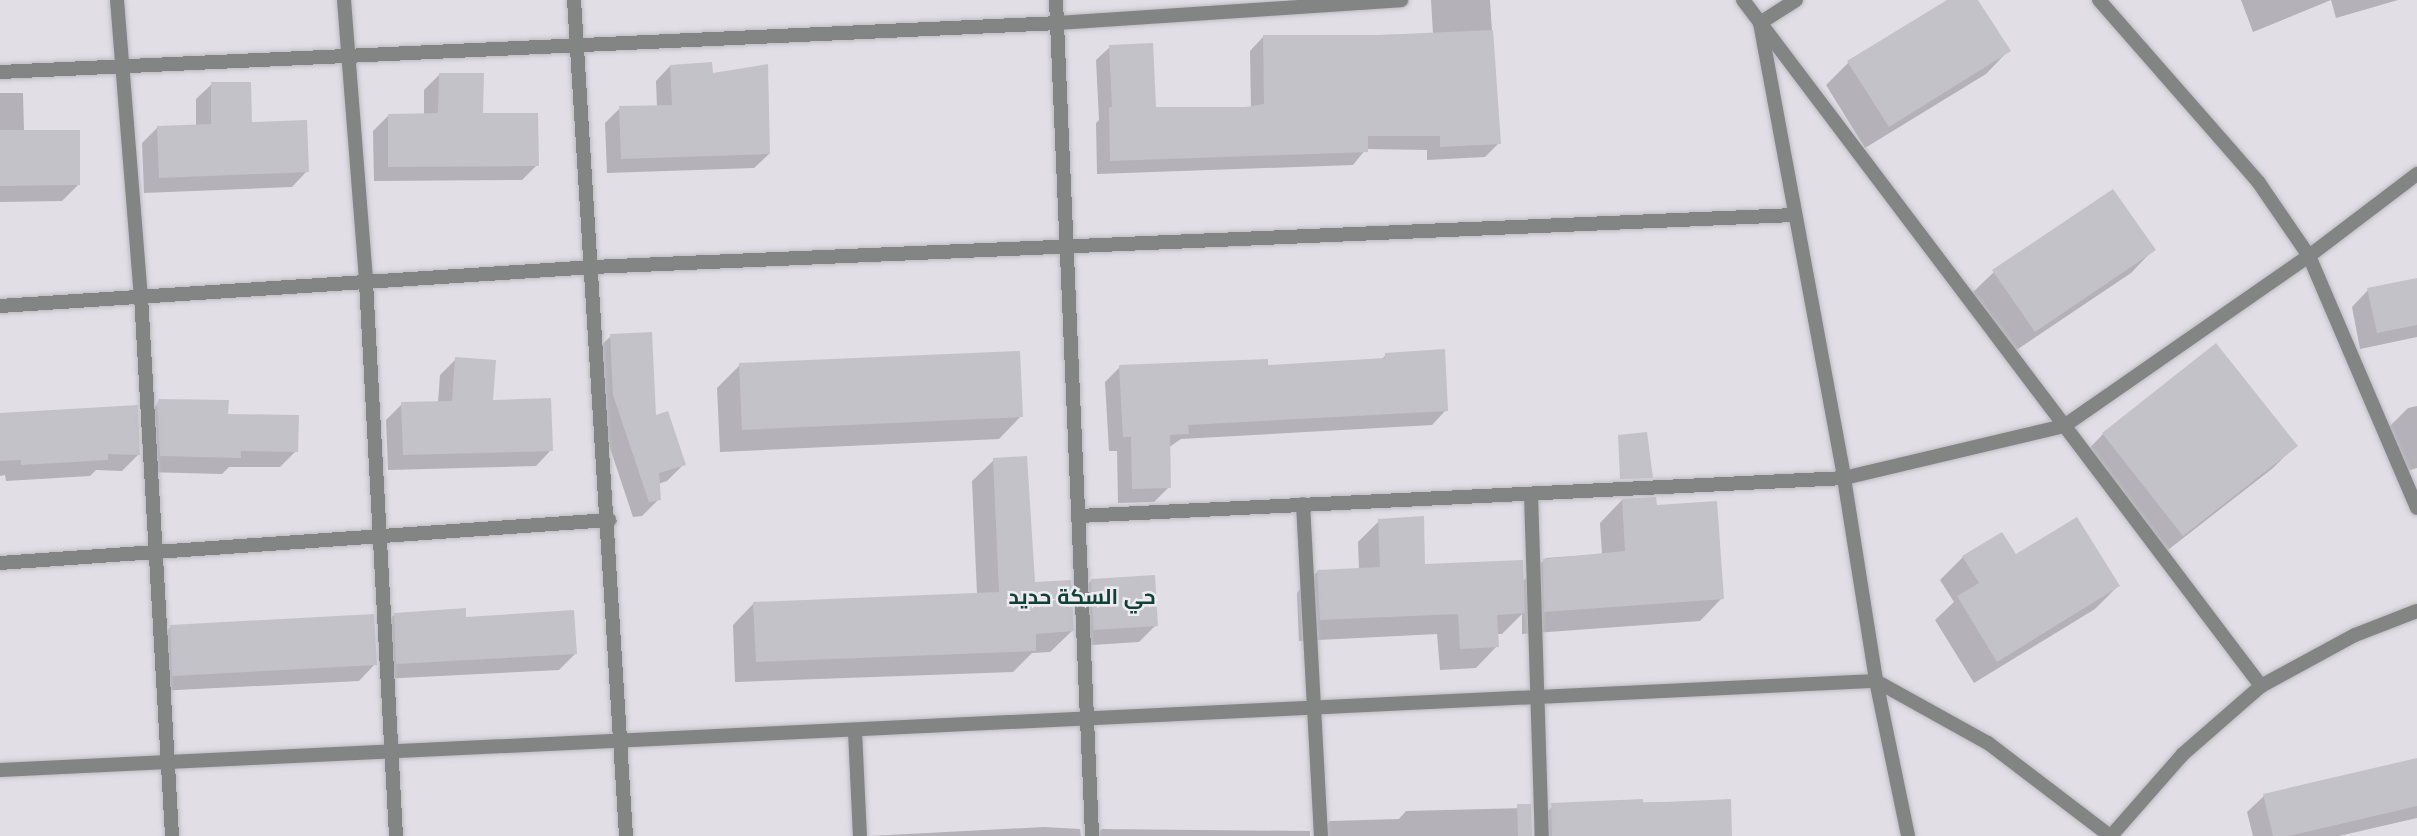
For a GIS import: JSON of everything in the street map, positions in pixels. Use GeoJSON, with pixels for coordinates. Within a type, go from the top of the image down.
{"type":"FeatureCollection","features":[{"type":"Feature","properties":{"kind":"street"},"geometry":{"type":"LineString","coordinates":[[117,0],[120,66],[141,296],[172,836]]}},
{"type":"Feature","properties":{"kind":"street"},"geometry":{"type":"LineString","coordinates":[[344,0],[366,282],[396,836]]}},
{"type":"Feature","properties":{"kind":"street"},"geometry":{"type":"LineString","coordinates":[[574,0],[609,520],[626,836]]}},
{"type":"Feature","properties":{"kind":"street"},"geometry":{"type":"LineString","coordinates":[[1056,0],[1092,836]]}},
{"type":"Feature","properties":{"kind":"street"},"geometry":{"type":"LineString","coordinates":[[0,72],[577,43],[1057,23],[1401,0]]}},
{"type":"Feature","properties":{"kind":"street"},"geometry":{"type":"LineString","coordinates":[[1743,0],[2261,686]]}},
{"type":"Feature","properties":{"kind":"street"},"geometry":{"type":"LineString","coordinates":[[1760,23],[1796,0]]}},
{"type":"Feature","properties":{"kind":"street"},"geometry":{"type":"LineString","coordinates":[[2099,0],[2259,183],[2309,256],[2417,508]]}},
{"type":"Feature","properties":{"kind":"street"},"geometry":{"type":"LineString","coordinates":[[1760,23],[1844,478],[1875,681],[1908,836]]}},
{"type":"Feature","properties":{"kind":"street"},"geometry":{"type":"LineString","coordinates":[[1079,516],[1844,478],[2064,425],[2309,256],[2417,174]]}},
{"type":"Feature","properties":{"kind":"street"},"geometry":{"type":"LineString","coordinates":[[0,306],[593,267],[1796,215]]}},
{"type":"Feature","properties":{"kind":"street"},"geometry":{"type":"LineString","coordinates":[[1531,494],[1542,836]]}},
{"type":"Feature","properties":{"kind":"street"},"geometry":{"type":"LineString","coordinates":[[1303,504],[1321,836]]}},
{"type":"Feature","properties":{"kind":"street"},"geometry":{"type":"LineString","coordinates":[[0,563],[609,520]]}},
{"type":"Feature","properties":{"kind":"street"},"geometry":{"type":"LineString","coordinates":[[0,770],[622,743],[1088,716],[1315,709],[1875,681],[1988,743],[2111,836],[2183,754],[2261,686],[2355,635],[2417,611]]}},
{"type":"Feature","properties":{"kind":"street"},"geometry":{"type":"LineString","coordinates":[[855,731],[860,836]]}},
{"type":"Feature","properties":{"kind":"building"},"geometry":{"type":"Polygon","coordinates":[[[1947,0],[1978,0],[2011,51],[1889,127],[1847,61],[1947,0]]]}},
{"type":"Feature","properties":{"kind":"building"},"geometry":{"type":"Polygon","coordinates":[[[1493,30],[1501,144],[1440,147],[1440,136],[1368,136],[1368,152],[1110,161],[1109,107],[1112,107],[1109,45],[1153,43],[1156,107],[1245,107],[1264,104],[1263,35],[1379,35],[1493,30]]]}},
{"type":"Feature","properties":{"kind":"building"},"geometry":{"type":"Polygon","coordinates":[[[712,62],[713,73],[768,64],[770,154],[621,159],[619,106],[672,105],[670,65],[712,62]]]}},
{"type":"Feature","properties":{"kind":"building"},"geometry":{"type":"Polygon","coordinates":[[[439,73],[484,73],[483,113],[538,113],[539,166],[388,167],[388,114],[438,113],[439,73]]]}},
{"type":"Feature","properties":{"kind":"building"},"geometry":{"type":"Polygon","coordinates":[[[211,82],[251,82],[252,122],[307,120],[309,172],[159,178],[157,126],[211,124],[211,82]]]}},
{"type":"Feature","properties":{"kind":"building"},"geometry":{"type":"Polygon","coordinates":[[[0,130],[80,130],[80,185],[0,186],[0,130]]]}},
{"type":"Feature","properties":{"kind":"building"},"geometry":{"type":"Polygon","coordinates":[[[2113,189],[2156,250],[2035,332],[1992,270],[2113,189]]]}},
{"type":"Feature","properties":{"kind":"building"},"geometry":{"type":"Polygon","coordinates":[[[2417,278],[2417,325],[2377,333],[2367,288],[2417,278]]]}},
{"type":"Feature","properties":{"kind":"building"},"geometry":{"type":"Polygon","coordinates":[[[652,332],[656,415],[668,411],[686,465],[659,473],[661,500],[649,502],[613,395],[610,334],[652,332]]]}},
{"type":"Feature","properties":{"kind":"building"},"geometry":{"type":"Polygon","coordinates":[[[2216,343],[2298,446],[2183,536],[2102,433],[2216,343]]]}},
{"type":"Feature","properties":{"kind":"building"},"geometry":{"type":"Polygon","coordinates":[[[1445,349],[1448,411],[1188,425],[1189,434],[1170,435],[1171,488],[1132,489],[1131,437],[1123,437],[1119,365],[1268,359],[1268,365],[1385,358],[1385,353],[1445,349]]]}},
{"type":"Feature","properties":{"kind":"building"},"geometry":{"type":"Polygon","coordinates":[[[1020,351],[1023,417],[742,430],[739,363],[1020,351]]]}},
{"type":"Feature","properties":{"kind":"building"},"geometry":{"type":"Polygon","coordinates":[[[455,357],[496,360],[493,400],[551,398],[553,451],[403,455],[401,402],[452,401],[455,357]]]}},
{"type":"Feature","properties":{"kind":"building"},"geometry":{"type":"Polygon","coordinates":[[[159,399],[229,400],[228,414],[299,415],[298,452],[241,451],[241,458],[160,456],[159,399]]]}},
{"type":"Feature","properties":{"kind":"building"},"geometry":{"type":"Polygon","coordinates":[[[138,405],[140,455],[108,454],[108,460],[21,465],[21,460],[0,461],[0,413],[138,405]]]}},
{"type":"Feature","properties":{"kind":"building"},"geometry":{"type":"Polygon","coordinates":[[[1647,432],[1653,478],[1620,479],[1618,435],[1647,432]]]}},
{"type":"Feature","properties":{"kind":"building"},"geometry":{"type":"Polygon","coordinates":[[[1027,456],[1035,582],[1071,580],[1074,631],[1036,634],[1036,651],[756,662],[753,602],[999,592],[993,458],[1027,456]]]}},
{"type":"Feature","properties":{"kind":"building"},"geometry":{"type":"Polygon","coordinates":[[[1656,497],[1657,505],[1717,501],[1724,599],[1544,612],[1543,559],[1625,551],[1622,499],[1656,497]]]}},
{"type":"Feature","properties":{"kind":"building"},"geometry":{"type":"Polygon","coordinates":[[[1424,516],[1425,564],[1523,560],[1525,613],[1497,615],[1499,647],[1460,649],[1458,614],[1320,620],[1317,570],[1380,567],[1378,519],[1424,516]]]}},
{"type":"Feature","properties":{"kind":"building"},"geometry":{"type":"Polygon","coordinates":[[[2077,517],[2120,586],[1997,662],[1957,596],[1979,583],[1962,556],[2002,532],[2016,554],[2077,517]]]}},
{"type":"Feature","properties":{"kind":"building"},"geometry":{"type":"Polygon","coordinates":[[[1155,575],[1158,626],[1093,630],[1091,579],[1155,575]]]}},
{"type":"Feature","properties":{"kind":"building"},"geometry":{"type":"Polygon","coordinates":[[[466,608],[466,617],[574,610],[577,654],[396,664],[394,613],[466,608]]]}},
{"type":"Feature","properties":{"kind":"building"},"geometry":{"type":"Polygon","coordinates":[[[374,614],[377,665],[172,676],[170,625],[374,614]]]}},
{"type":"Feature","properties":{"kind":"building"},"geometry":{"type":"Polygon","coordinates":[[[2417,758],[2417,806],[2289,836],[2273,836],[2263,794],[2417,758]]]}},
{"type":"Feature","properties":{"kind":"building"},"geometry":{"type":"Polygon","coordinates":[[[1643,799],[1643,803],[1731,799],[1732,836],[1552,836],[1551,803],[1643,799]]]}},
{"type":"Feature","properties":{"kind":"building"},"geometry":{"type":"Polygon","coordinates":[[[1517,804],[1531,804],[1532,836],[1518,836],[1517,804]]]}},
{"type":"Feature","properties":{"kind":"district","name":"حي السكة حديد"},"geometry":{"type":"Point","coordinates":[1082,597]}}]}
